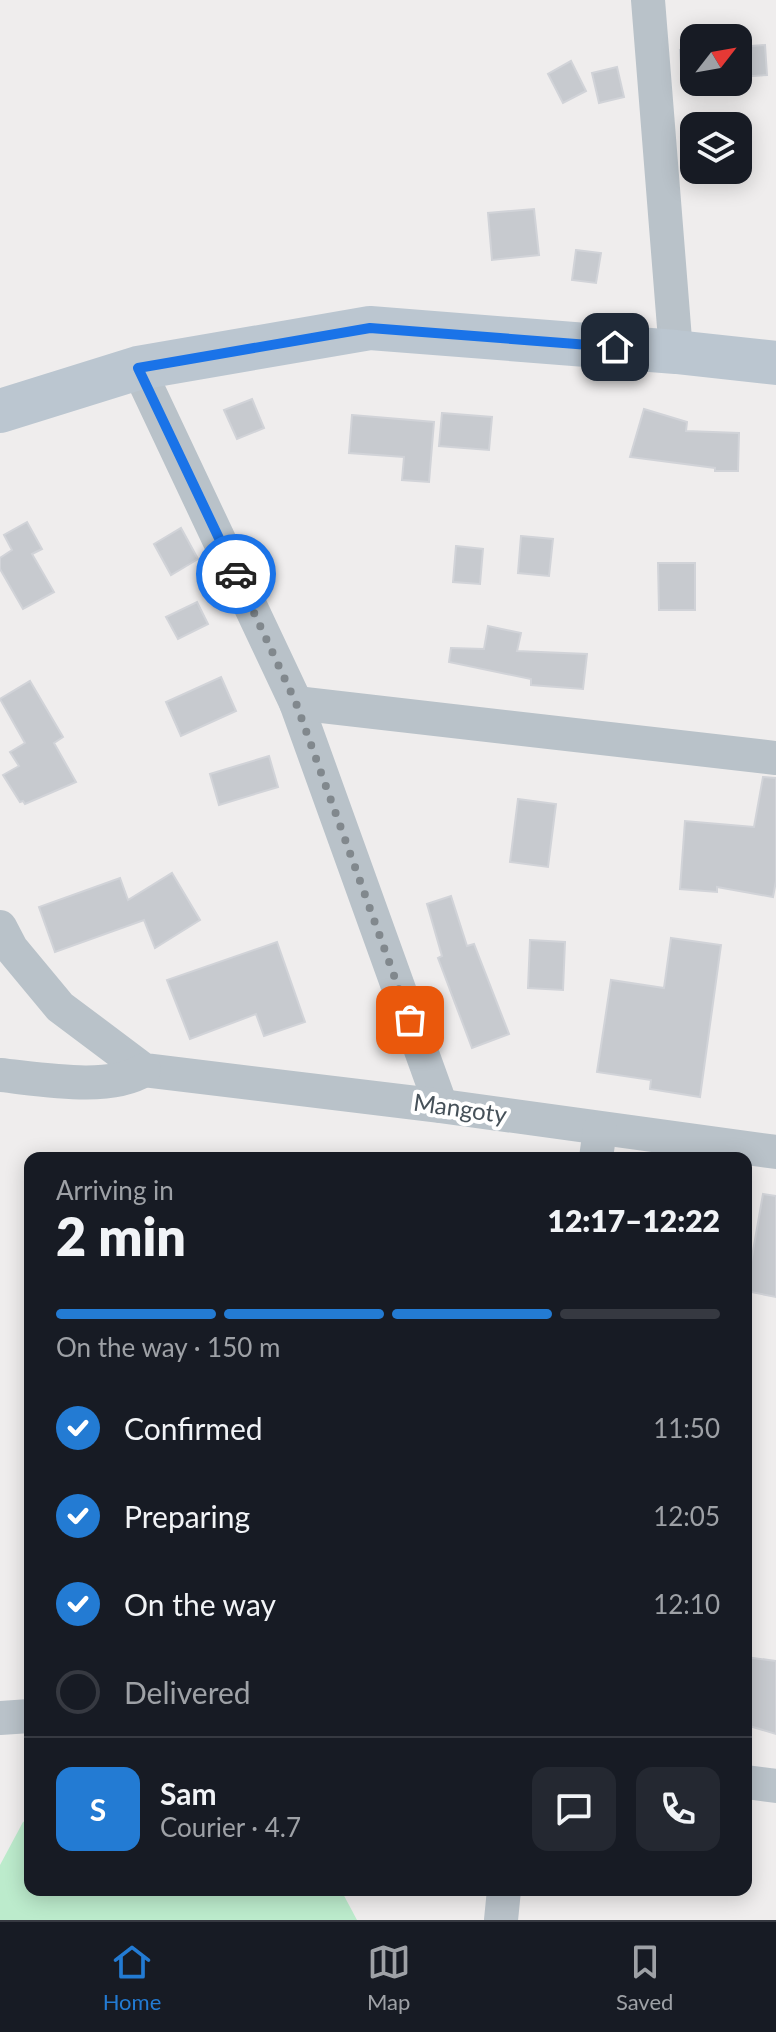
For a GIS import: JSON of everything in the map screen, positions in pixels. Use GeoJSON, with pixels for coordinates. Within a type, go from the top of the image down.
{"type":"FeatureCollection","features":[{"type":"Feature","properties":{"kind":"street"},"geometry":{"type":"LineString","coordinates":[[648,0],[676,352]]}},
{"type":"Feature","properties":{"kind":"street"},"geometry":{"type":"LineString","coordinates":[[0,411],[138,368],[370,328],[776,363]]}},
{"type":"Feature","properties":{"kind":"street"},"geometry":{"type":"LineString","coordinates":[[138,368],[296,703],[441,1106]]}},
{"type":"Feature","properties":{"kind":"street"},"geometry":{"type":"LineString","coordinates":[[296,703],[776,758]]}},
{"type":"Feature","properties":{"kind":"street","name":"Mangoty"},"geometry":{"type":"LineString","coordinates":[[0,927],[11,948],[60,1007],[144,1070],[441,1106],[598,1144],[776,1152]]}},
{"type":"Feature","properties":{"kind":"street","name":"Mangoty"},"geometry":{"type":"LineString","coordinates":[[0,1075],[115,1082],[144,1070]]}},
{"type":"Feature","properties":{"kind":"street"},"geometry":{"type":"LineString","coordinates":[[0,1718],[24,1716]]}},
{"type":"Feature","properties":{"kind":"street"},"geometry":{"type":"LineString","coordinates":[[752,1783],[776,1786]]}},
{"type":"Feature","properties":{"kind":"street"},"geometry":{"type":"LineString","coordinates":[[501,1920],[503,1896]]}},
{"type":"Feature","properties":{"kind":"green space"},"geometry":{"type":"Polygon","coordinates":[[[23,1822],[24,1896],[344,1896],[357,1920],[0,1920],[0,1865],[23,1822]]]}},
{"type":"Feature","properties":{"kind":"building"},"geometry":{"type":"Polygon","coordinates":[[[765,45],[767,75],[752,76],[752,46],[765,45]]]}},
{"type":"Feature","properties":{"kind":"building"},"geometry":{"type":"Polygon","coordinates":[[[571,61],[586,91],[563,103],[548,74],[571,61]]]}},
{"type":"Feature","properties":{"kind":"building"},"geometry":{"type":"Polygon","coordinates":[[[617,67],[624,97],[599,103],[592,73],[617,67]]]}},
{"type":"Feature","properties":{"kind":"building"},"geometry":{"type":"Polygon","coordinates":[[[534,209],[539,255],[492,260],[488,213],[534,209]]]}},
{"type":"Feature","properties":{"kind":"building"},"geometry":{"type":"Polygon","coordinates":[[[576,250],[601,253],[596,283],[572,280],[576,250]]]}},
{"type":"Feature","properties":{"kind":"building"},"geometry":{"type":"Polygon","coordinates":[[[252,399],[264,428],[237,439],[224,410],[252,399]]]}},
{"type":"Feature","properties":{"kind":"building"},"geometry":{"type":"Polygon","coordinates":[[[644,409],[687,422],[686,431],[739,433],[738,471],[715,471],[715,468],[630,457],[644,409]]]}},
{"type":"Feature","properties":{"kind":"building"},"geometry":{"type":"Polygon","coordinates":[[[442,413],[492,417],[489,450],[439,446],[442,413]]]}},
{"type":"Feature","properties":{"kind":"building"},"geometry":{"type":"Polygon","coordinates":[[[352,415],[434,422],[429,482],[402,480],[404,457],[349,453],[352,415]]]}},
{"type":"Feature","properties":{"kind":"building"},"geometry":{"type":"Polygon","coordinates":[[[27,522],[42,549],[32,554],[54,592],[23,609],[0,569],[0,558],[12,550],[4,535],[27,522]]]}},
{"type":"Feature","properties":{"kind":"building"},"geometry":{"type":"Polygon","coordinates":[[[181,528],[198,559],[171,575],[154,544],[181,528]]]}},
{"type":"Feature","properties":{"kind":"building"},"geometry":{"type":"Polygon","coordinates":[[[521,536],[553,539],[549,576],[518,573],[521,536]]]}},
{"type":"Feature","properties":{"kind":"building"},"geometry":{"type":"Polygon","coordinates":[[[456,546],[483,549],[480,584],[453,582],[456,546]]]}},
{"type":"Feature","properties":{"kind":"building"},"geometry":{"type":"Polygon","coordinates":[[[658,563],[695,563],[695,610],[659,610],[658,563]]]}},
{"type":"Feature","properties":{"kind":"building"},"geometry":{"type":"Polygon","coordinates":[[[197,602],[208,624],[178,639],[166,617],[197,602]]]}},
{"type":"Feature","properties":{"kind":"building"},"geometry":{"type":"Polygon","coordinates":[[[488,626],[521,633],[517,651],[587,654],[583,689],[531,685],[531,679],[449,662],[451,648],[484,649],[488,626]]]}},
{"type":"Feature","properties":{"kind":"building"},"geometry":{"type":"Polygon","coordinates":[[[221,677],[236,711],[181,736],[166,702],[221,677]]]}},
{"type":"Feature","properties":{"kind":"building"},"geometry":{"type":"Polygon","coordinates":[[[30,681],[63,737],[54,743],[76,782],[25,804],[20,802],[3,775],[19,766],[10,752],[25,743],[0,699],[30,681]]]}},
{"type":"Feature","properties":{"kind":"building"},"geometry":{"type":"Polygon","coordinates":[[[269,756],[278,787],[219,805],[210,774],[269,756]]]}},
{"type":"Feature","properties":{"kind":"building"},"geometry":{"type":"Polygon","coordinates":[[[763,777],[776,778],[776,881],[773,897],[717,887],[717,892],[680,889],[685,821],[754,827],[763,777]]]}},
{"type":"Feature","properties":{"kind":"building"},"geometry":{"type":"Polygon","coordinates":[[[518,799],[556,804],[548,867],[510,862],[518,799]]]}},
{"type":"Feature","properties":{"kind":"building"},"geometry":{"type":"Polygon","coordinates":[[[172,873],[200,920],[155,948],[144,920],[55,952],[39,907],[120,878],[128,900],[172,873]]]}},
{"type":"Feature","properties":{"kind":"building"},"geometry":{"type":"Polygon","coordinates":[[[451,896],[467,946],[474,944],[509,1034],[472,1048],[438,958],[442,956],[427,904],[451,896]]]}},
{"type":"Feature","properties":{"kind":"building"},"geometry":{"type":"Polygon","coordinates":[[[671,938],[721,945],[700,1097],[650,1089],[651,1080],[597,1072],[611,980],[664,988],[671,938]]]}},
{"type":"Feature","properties":{"kind":"building"},"geometry":{"type":"Polygon","coordinates":[[[530,940],[565,942],[563,990],[528,988],[530,940]]]}},
{"type":"Feature","properties":{"kind":"building"},"geometry":{"type":"Polygon","coordinates":[[[277,942],[305,1022],[264,1036],[256,1014],[190,1039],[167,980],[277,942]]]}},
{"type":"Feature","properties":{"kind":"building"},"geometry":{"type":"Polygon","coordinates":[[[763,1194],[776,1196],[776,1297],[752,1292],[752,1257],[763,1194]]]}},
{"type":"Feature","properties":{"kind":"building"},"geometry":{"type":"Polygon","coordinates":[[[752,1658],[776,1661],[776,1734],[752,1727],[752,1658]]]}},
{"type":"Feature","properties":{"kind":"way so far"},"geometry":{"type":"LineString","coordinates":[[236,574],[296,703],[410,1020]]}},
{"type":"Feature","properties":{"kind":"route"},"geometry":{"type":"LineString","coordinates":[[236,574],[138,368],[370,328],[615,347]]}}]}
